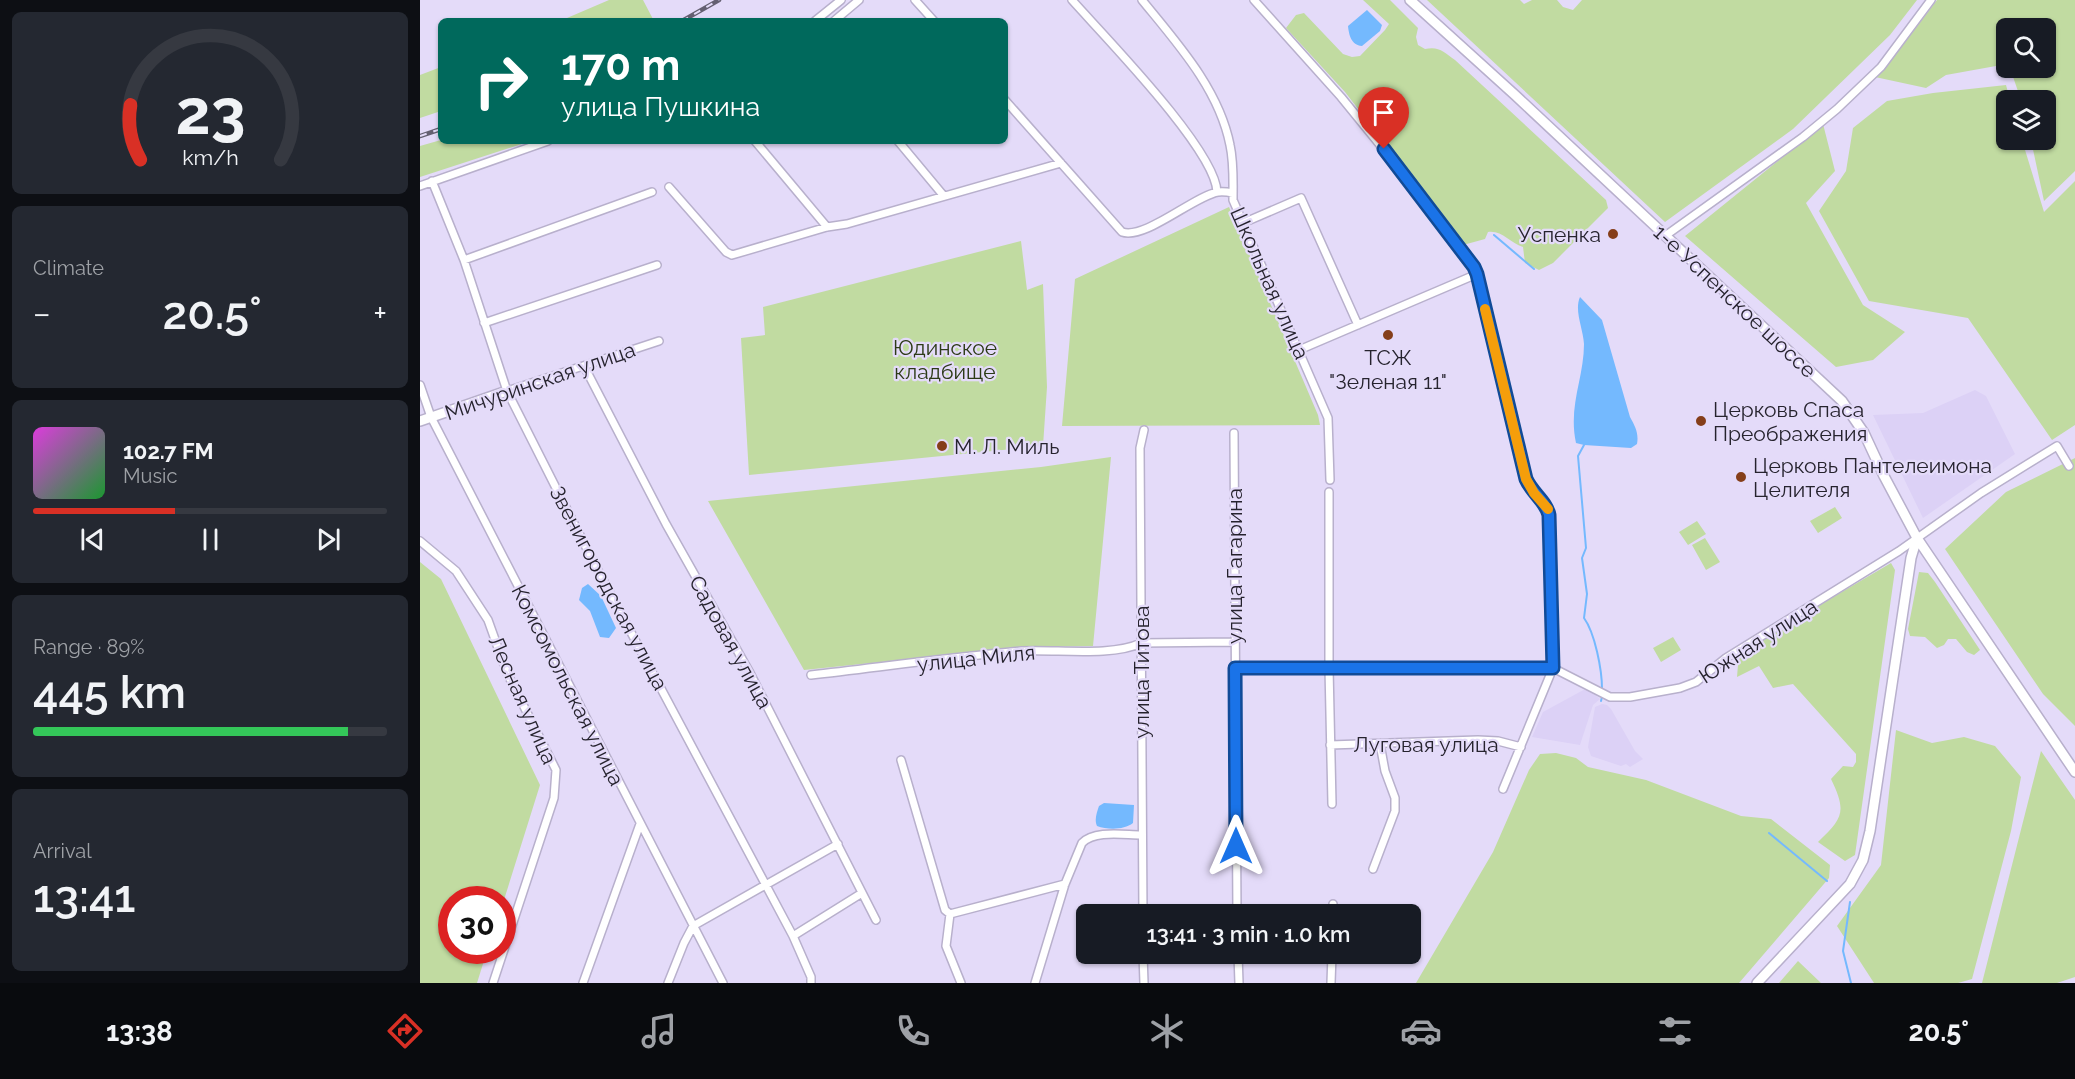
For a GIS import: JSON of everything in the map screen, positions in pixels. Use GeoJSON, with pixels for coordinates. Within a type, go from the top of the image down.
{"type":"FeatureCollection","features":[{"type":"Feature","properties":{"kind":"main road","name":"1-е Успенское шоссе"},"geometry":{"type":"LineString","coordinates":[[1410,0],[1842,401],[1863,433],[1917,538],[2075,772]]}},
{"type":"Feature","properties":{"kind":"main road","name":"Мичуринская улица"},"geometry":{"type":"LineString","coordinates":[[420,422],[507,391]]}},
{"type":"Feature","properties":{"kind":"main road"},"geometry":{"type":"LineString","coordinates":[[1757,983],[1850,884],[1863,860],[1870,831],[1911,558],[1917,538]]}},
{"type":"Feature","properties":{"kind":"street"},"geometry":{"type":"LineString","coordinates":[[819,18],[841,0]]}},
{"type":"Feature","properties":{"kind":"street"},"geometry":{"type":"LineString","coordinates":[[838,18],[859,0]]}},
{"type":"Feature","properties":{"kind":"street"},"geometry":{"type":"LineString","coordinates":[[915,0],[931,18]]}},
{"type":"Feature","properties":{"kind":"street"},"geometry":{"type":"LineString","coordinates":[[1072,0],[1180,122],[1200,152],[1217,185],[1217,192]]}},
{"type":"Feature","properties":{"kind":"street","name":"Школьная улица"},"geometry":{"type":"LineString","coordinates":[[1142,0],[1183,52],[1206,85],[1217,106],[1231,145],[1233,200],[1328,418],[1330,480]]}},
{"type":"Feature","properties":{"kind":"street"},"geometry":{"type":"LineString","coordinates":[[1254,0],[1341,97],[1391,158],[1477,274],[1526,479],[1534,493],[1548,509],[1549,515],[1553,668],[1503,789]]}},
{"type":"Feature","properties":{"kind":"street"},"geometry":{"type":"LineString","coordinates":[[1665,236],[1803,137],[1837,109],[1881,67],[1930,0]]}},
{"type":"Feature","properties":{"kind":"street"},"geometry":{"type":"LineString","coordinates":[[1008,103],[1126,234],[1144,229],[1217,192],[1233,193]]}},
{"type":"Feature","properties":{"kind":"street"},"geometry":{"type":"LineString","coordinates":[[420,186],[540,144]]}},
{"type":"Feature","properties":{"kind":"street"},"geometry":{"type":"LineString","coordinates":[[758,144],[827,227]]}},
{"type":"Feature","properties":{"kind":"street"},"geometry":{"type":"LineString","coordinates":[[900,144],[943,195]]}},
{"type":"Feature","properties":{"kind":"street"},"geometry":{"type":"LineString","coordinates":[[669,188],[726,252],[732,255],[1061,163]]}},
{"type":"Feature","properties":{"kind":"street","name":"Звенигородская улица"},"geometry":{"type":"LineString","coordinates":[[432,182],[464,260],[507,391],[594,563],[794,936],[811,977],[811,983]]}},
{"type":"Feature","properties":{"kind":"street"},"geometry":{"type":"LineString","coordinates":[[464,260],[652,192]]}},
{"type":"Feature","properties":{"kind":"street"},"geometry":{"type":"LineString","coordinates":[[1243,223],[1301,198],[1358,325]]}},
{"type":"Feature","properties":{"kind":"street"},"geometry":{"type":"LineString","coordinates":[[484,323],[657,265]]}},
{"type":"Feature","properties":{"kind":"street"},"geometry":{"type":"LineString","coordinates":[[1299,350],[1477,274]]}},
{"type":"Feature","properties":{"kind":"street","name":"Мичуринская улица"},"geometry":{"type":"LineString","coordinates":[[507,391],[659,341]]}},
{"type":"Feature","properties":{"kind":"street","name":"Садовая улица"},"geometry":{"type":"LineString","coordinates":[[584,366],[666,524],[750,673],[876,920]]}},
{"type":"Feature","properties":{"kind":"street","name":"Комсомольская улица"},"geometry":{"type":"LineString","coordinates":[[420,385],[431,417],[723,983]]}},
{"type":"Feature","properties":{"kind":"street","name":"улица Титова"},"geometry":{"type":"LineString","coordinates":[[1143,904],[1140,448],[1144,430]]}},
{"type":"Feature","properties":{"kind":"street","name":"улица Гагарина"},"geometry":{"type":"LineString","coordinates":[[1234,433],[1237,904]]}},
{"type":"Feature","properties":{"kind":"street","name":"Южная улица"},"geometry":{"type":"LineString","coordinates":[[1553,668],[1610,697],[1630,697],[1680,688],[1695,682],[1726,658],[1899,551],[1981,493],[2057,446],[2069,466]]}},
{"type":"Feature","properties":{"kind":"street"},"geometry":{"type":"LineString","coordinates":[[1329,492],[1332,804]]}},
{"type":"Feature","properties":{"kind":"street","name":"Лесная улица"},"geometry":{"type":"LineString","coordinates":[[420,542],[456,571],[488,620],[507,673],[556,770],[554,798],[494,983]]}},
{"type":"Feature","properties":{"kind":"street","name":"улица Миля"},"geometry":{"type":"LineString","coordinates":[[811,675],[1024,651],[1109,650],[1134,647],[1141,643],[1234,642]]}},
{"type":"Feature","properties":{"kind":"street"},"geometry":{"type":"LineString","coordinates":[[1235,668],[1553,668]]}},
{"type":"Feature","properties":{"kind":"street","name":"Луговая улица"},"geometry":{"type":"LineString","coordinates":[[1330,745],[1478,740],[1498,741],[1521,747]]}},
{"type":"Feature","properties":{"kind":"street"},"geometry":{"type":"LineString","coordinates":[[1373,870],[1395,811],[1395,798],[1385,771],[1380,744]]}},
{"type":"Feature","properties":{"kind":"street"},"geometry":{"type":"LineString","coordinates":[[901,760],[945,910],[950,914]]}},
{"type":"Feature","properties":{"kind":"street"},"geometry":{"type":"LineString","coordinates":[[583,983],[640,824]]}},
{"type":"Feature","properties":{"kind":"street"},"geometry":{"type":"LineString","coordinates":[[1035,983],[1065,884],[1078,850],[1086,838],[1141,835]]}},
{"type":"Feature","properties":{"kind":"street"},"geometry":{"type":"LineString","coordinates":[[668,983],[693,926],[838,844]]}},
{"type":"Feature","properties":{"kind":"street"},"geometry":{"type":"LineString","coordinates":[[950,914],[1065,884]]}},
{"type":"Feature","properties":{"kind":"street"},"geometry":{"type":"LineString","coordinates":[[794,936],[862,892]]}},
{"type":"Feature","properties":{"kind":"street"},"geometry":{"type":"LineString","coordinates":[[950,914],[946,946],[962,983]]}},
{"type":"Feature","properties":{"kind":"street"},"geometry":{"type":"LineString","coordinates":[[1143,964],[1144,983]]}},
{"type":"Feature","properties":{"kind":"street"},"geometry":{"type":"LineString","coordinates":[[1238,964],[1239,983]]}},
{"type":"Feature","properties":{"kind":"street"},"geometry":{"type":"LineString","coordinates":[[1331,983],[1332,964]]}},
{"type":"Feature","properties":{"kind":"shaded area"},"geometry":{"type":"Polygon","coordinates":[[[1975,390],[1986,396],[2015,454],[1923,518],[1873,415],[1923,413],[1975,390]]]}},
{"type":"Feature","properties":{"kind":"shaded area"},"geometry":{"type":"Polygon","coordinates":[[[1587,688],[1600,699],[1593,705],[1580,745],[1532,737],[1543,712],[1587,688]]]}},
{"type":"Feature","properties":{"kind":"shaded area"},"geometry":{"type":"Polygon","coordinates":[[[1602,704],[1611,709],[1635,751],[1643,759],[1630,767],[1626,764],[1621,766],[1591,756],[1588,747],[1595,707],[1602,704]]]}},
{"type":"Feature","properties":{"kind":"green space"},"geometry":{"type":"Polygon","coordinates":[[[609,0],[643,0],[652,18],[567,18],[609,0]]]}},
{"type":"Feature","properties":{"kind":"green space"},"geometry":{"type":"Polygon","coordinates":[[[1363,0],[1390,0],[1418,28],[1416,37],[1418,45],[1425,49],[1441,50],[1455,60],[1606,200],[1608,208],[1553,263],[1539,270],[1525,263],[1523,247],[1493,232],[1488,232],[1485,239],[1463,245],[1345,92],[1286,28],[1296,15],[1304,13],[1343,54],[1352,57],[1360,56],[1389,24],[1363,0]]]}},
{"type":"Feature","properties":{"kind":"green space"},"geometry":{"type":"Polygon","coordinates":[[[1427,0],[1520,0],[1524,4],[1532,0],[1557,0],[1563,7],[1573,10],[1582,0],[1917,0],[1890,35],[1793,129],[1665,222],[1427,0]]]}},
{"type":"Feature","properties":{"kind":"green space"},"geometry":{"type":"Polygon","coordinates":[[[1937,0],[2075,0],[2075,171],[2044,201],[2033,150],[2056,150],[2056,90],[2018,90],[2013,78],[2056,78],[2056,18],[1996,18],[1996,66],[1946,75],[1926,88],[1875,77],[1896,54],[1937,0]]]}},
{"type":"Feature","properties":{"kind":"green space"},"geometry":{"type":"Polygon","coordinates":[[[438,68],[438,112],[420,118],[420,75],[438,68]]]}},
{"type":"Feature","properties":{"kind":"green space"},"geometry":{"type":"Polygon","coordinates":[[[2006,85],[2007,90],[1996,90],[1996,150],[2025,150],[2044,212],[2075,181],[2075,425],[2052,440],[1968,318],[1869,301],[1819,211],[1846,171],[1853,128],[1887,101],[2006,85]]]}},
{"type":"Feature","properties":{"kind":"green space"},"geometry":{"type":"Polygon","coordinates":[[[1822,120],[1835,171],[1806,203],[1863,305],[1905,332],[1873,360],[1836,367],[1685,236],[1805,139],[1822,120]]]}},
{"type":"Feature","properties":{"kind":"green space"},"geometry":{"type":"Polygon","coordinates":[[[438,141],[438,144],[522,144],[420,177],[420,146],[438,141]]]}},
{"type":"Feature","properties":{"kind":"green space"},"geometry":{"type":"Polygon","coordinates":[[[1229,207],[1318,415],[1320,425],[1062,426],[1075,279],[1229,207]]]}},
{"type":"Feature","properties":{"kind":"green space","name":"Юдинское кладбище"},"geometry":{"type":"Polygon","coordinates":[[[1021,241],[1027,290],[1043,284],[1047,387],[1043,446],[749,475],[741,338],[765,335],[763,307],[1021,241]]]}},
{"type":"Feature","properties":{"kind":"green space"},"geometry":{"type":"Polygon","coordinates":[[[1111,457],[1093,646],[1025,647],[804,670],[708,501],[1041,467],[1111,457]]]}},
{"type":"Feature","properties":{"kind":"green space"},"geometry":{"type":"Polygon","coordinates":[[[2075,458],[2075,726],[2043,694],[1945,549],[2006,492],[2075,458]]]}},
{"type":"Feature","properties":{"kind":"green space"},"geometry":{"type":"Polygon","coordinates":[[[1835,507],[1842,518],[1818,533],[1810,521],[1835,507]]]}},
{"type":"Feature","properties":{"kind":"green space"},"geometry":{"type":"Polygon","coordinates":[[[1697,521],[1706,534],[1688,545],[1679,532],[1697,521]]]}},
{"type":"Feature","properties":{"kind":"green space"},"geometry":{"type":"Polygon","coordinates":[[[1705,538],[1720,562],[1706,570],[1692,545],[1705,538]]]}},
{"type":"Feature","properties":{"kind":"green space"},"geometry":{"type":"Polygon","coordinates":[[[420,562],[441,579],[540,785],[508,886],[438,886],[438,964],[483,964],[477,983],[420,983],[420,562]]]}},
{"type":"Feature","properties":{"kind":"green space"},"geometry":{"type":"Polygon","coordinates":[[[1891,563],[1895,570],[1855,855],[1845,861],[1818,842],[1833,827],[1840,814],[1839,799],[1831,779],[1843,766],[1853,767],[1856,754],[1793,684],[1773,688],[1759,666],[1737,677],[1738,665],[1733,656],[1891,563]]]}},
{"type":"Feature","properties":{"kind":"green space"},"geometry":{"type":"Polygon","coordinates":[[[1919,572],[1928,573],[1935,582],[1980,650],[1974,655],[1967,652],[1956,639],[1948,639],[1944,645],[1937,648],[1925,637],[1910,636],[1908,629],[1919,572]]]}},
{"type":"Feature","properties":{"kind":"green space"},"geometry":{"type":"Polygon","coordinates":[[[1673,637],[1681,650],[1661,662],[1653,648],[1673,637]]]}},
{"type":"Feature","properties":{"kind":"green space"},"geometry":{"type":"Polygon","coordinates":[[[1896,730],[1932,743],[1964,737],[1995,746],[2021,777],[2011,831],[1972,979],[1958,983],[1874,983],[1837,926],[1881,865],[1896,730]]]}},
{"type":"Feature","properties":{"kind":"green space"},"geometry":{"type":"Polygon","coordinates":[[[2041,751],[2075,800],[2075,977],[2057,983],[1982,983],[2041,751]]]}},
{"type":"Feature","properties":{"kind":"green space"},"geometry":{"type":"Polygon","coordinates":[[[1556,753],[1576,758],[1588,767],[1646,780],[1741,816],[1771,819],[1830,865],[1829,878],[1739,983],[1416,983],[1493,852],[1529,770],[1540,754],[1556,753]]]}},
{"type":"Feature","properties":{"kind":"green space"},"geometry":{"type":"Polygon","coordinates":[[[1798,961],[1821,983],[1779,983],[1798,961]]]}},
{"type":"Feature","properties":{"kind":"water"},"geometry":{"type":"Polygon","coordinates":[[[1367,10],[1382,25],[1380,31],[1362,46],[1353,42],[1348,26],[1367,10]]]}},
{"type":"Feature","properties":{"kind":"water"},"geometry":{"type":"Polygon","coordinates":[[[1580,297],[1602,320],[1630,417],[1637,433],[1637,444],[1631,448],[1576,443],[1575,404],[1584,344],[1578,314],[1580,297]]]}},
{"type":"Feature","properties":{"kind":"water"},"geometry":{"type":"Polygon","coordinates":[[[588,584],[601,596],[616,628],[609,638],[600,637],[590,611],[579,600],[582,588],[588,584]]]}},
{"type":"Feature","properties":{"kind":"water"},"geometry":{"type":"Polygon","coordinates":[[[1104,803],[1134,805],[1133,823],[1116,829],[1097,826],[1097,811],[1104,803]]]}},
{"type":"Feature","properties":{"kind":"waterway"},"geometry":{"type":"LineString","coordinates":[[1494,235],[1534,269]]}},
{"type":"Feature","properties":{"kind":"waterway"},"geometry":{"type":"LineString","coordinates":[[1584,445],[1578,456],[1586,548],[1582,558],[1587,594],[1584,618],[1597,652],[1602,689]]}},
{"type":"Feature","properties":{"kind":"waterway"},"geometry":{"type":"LineString","coordinates":[[1601,701],[1602,697]]}},
{"type":"Feature","properties":{"kind":"waterway"},"geometry":{"type":"LineString","coordinates":[[1769,833],[1827,881]]}},
{"type":"Feature","properties":{"kind":"waterway"},"geometry":{"type":"LineString","coordinates":[[1850,902],[1843,951],[1851,983]]}},
{"type":"Feature","properties":{"kind":"railway"},"geometry":{"type":"LineString","coordinates":[[687,18],[719,0]]}},
{"type":"Feature","properties":{"kind":"railway"},"geometry":{"type":"LineString","coordinates":[[420,136],[438,130]]}},
{"type":"Feature","properties":{"kind":"slow traffic"},"geometry":{"type":"LineString","coordinates":[[1485,309],[1526,479],[1534,493],[1548,509]]}},
{"type":"Feature","properties":{"kind":"place","name":"Успенка"},"geometry":{"type":"Point","coordinates":[1613,234]}},
{"type":"Feature","properties":{"kind":"place","name":"ТСЖ \"Зеленая 11\""},"geometry":{"type":"Point","coordinates":[1388,335]}},
{"type":"Feature","properties":{"kind":"place","name":"Церковь Спаса Преображения"},"geometry":{"type":"Point","coordinates":[1701,421]}},
{"type":"Feature","properties":{"kind":"place","name":"М. Л. Миль"},"geometry":{"type":"Point","coordinates":[942,446]}},
{"type":"Feature","properties":{"kind":"place","name":"Церковь Пантелеимона Целителя"},"geometry":{"type":"Point","coordinates":[1741,477]}},
{"type":"Feature","properties":{"kind":"route"},"geometry":{"type":"LineString","coordinates":[[1236,846],[1235,668],[1553,668],[1551,544],[1548,509],[1534,493],[1526,479],[1477,274],[1384,149]]}}]}
